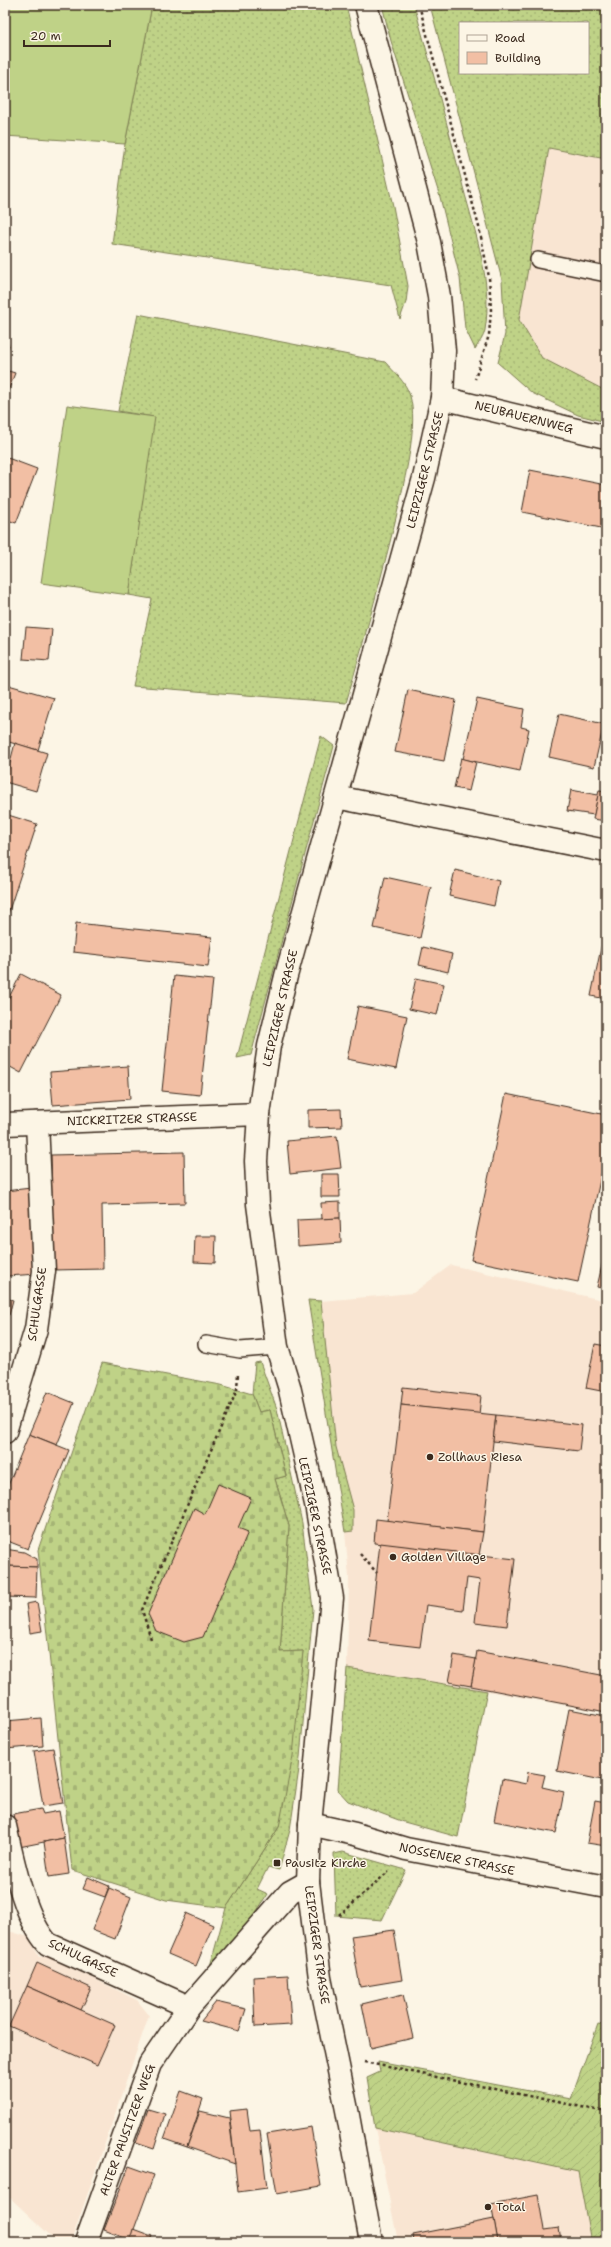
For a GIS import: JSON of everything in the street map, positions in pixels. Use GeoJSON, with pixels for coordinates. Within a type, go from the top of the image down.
{"type":"FeatureCollection","features":[{"type":"Feature","properties":{"kind":"street","name":"LEIPZIGER STRASSE"},"geometry":{"type":"LineString","coordinates":[[366,5],[428,242],[439,296],[444,351],[442,398],[424,478],[286,976],[269,1046],[259,1114],[256,1161],[258,1204],[277,1347],[289,1386],[316,1504],[332,1598],[310,1824],[308,1882],[320,1978],[371,2242]]}},
{"type":"Feature","properties":{"kind":"street","name":"NEUBAUERNWEG"},"geometry":{"type":"LineString","coordinates":[[442,398],[606,437]]}},
{"type":"Feature","properties":{"kind":"street"},"geometry":{"type":"LineString","coordinates":[[336,797],[606,851]]}},
{"type":"Feature","properties":{"kind":"street","name":"NICKRITZER STRASSE"},"geometry":{"type":"LineString","coordinates":[[5,1124],[259,1114]]}},
{"type":"Feature","properties":{"kind":"street","name":"SCHULGASSE"},"geometry":{"type":"LineString","coordinates":[[5,1432],[36,1329],[44,1271],[37,1123]]}},
{"type":"Feature","properties":{"kind":"street","name":"NOSSENER STRASSE"},"geometry":{"type":"LineString","coordinates":[[310,1824],[355,1834],[406,1849],[606,1888]]}},
{"type":"Feature","properties":{"kind":"street","name":"SCHULGASSE"},"geometry":{"type":"LineString","coordinates":[[5,1826],[13,1860],[33,1923],[48,1944],[189,2007]]}},
{"type":"Feature","properties":{"kind":"street","name":"ALTER PAUSITZER WEG"},"geometry":{"type":"LineString","coordinates":[[86,2242],[150,2064],[189,2007],[290,1892],[308,1882]]}},
{"type":"Feature","properties":{"kind":"lane"},"geometry":{"type":"LineString","coordinates":[[538,260],[606,274]]}},
{"type":"Feature","properties":{"kind":"lane"},"geometry":{"type":"LineString","coordinates":[[206,1344],[240,1350],[277,1347]]}},
{"type":"Feature","properties":{"kind":"path"},"geometry":{"type":"LineString","coordinates":[[419,5],[479,227],[490,277],[491,310],[489,335],[468,403]]}},
{"type":"Feature","properties":{"kind":"path"},"geometry":{"type":"LineString","coordinates":[[151,1639],[142,1610],[237,1390],[240,1350]]}},
{"type":"Feature","properties":{"kind":"path"},"geometry":{"type":"LineString","coordinates":[[360,1554],[377,1573]]}},
{"type":"Feature","properties":{"kind":"path"},"geometry":{"type":"LineString","coordinates":[[313,1920],[338,1916],[396,1865],[406,1849]]}},
{"type":"Feature","properties":{"kind":"path"},"geometry":{"type":"LineString","coordinates":[[337,2060],[351,2060],[606,2112]]}},
{"type":"Feature","properties":{"kind":"shaded area"},"geometry":{"type":"Polygon","coordinates":[[[549,148],[606,159],[606,422],[578,415],[532,393],[519,320],[549,148]]]}},
{"type":"Feature","properties":{"kind":"shaded area"},"geometry":{"type":"Polygon","coordinates":[[[451,1265],[606,1301],[606,1713],[487,1691],[347,1668],[349,1577],[345,1532],[308,1300],[321,1301],[413,1293],[451,1265]]]}},
{"type":"Feature","properties":{"kind":"shaded area"},"geometry":{"type":"Polygon","coordinates":[[[5,1930],[29,1937],[39,1957],[49,1956],[137,2000],[149,2015],[71,2242],[57,2242],[5,2193],[5,1930]]]}},
{"type":"Feature","properties":{"kind":"shaded area","name":"Total"},"geometry":{"type":"Polygon","coordinates":[[[375,2128],[579,2172],[591,2242],[398,2242],[375,2128]]]}},
{"type":"Feature","properties":{"kind":"green space"},"geometry":{"type":"Polygon","coordinates":[[[5,5],[152,5],[125,144],[5,136],[5,5]]]}},
{"type":"Feature","properties":{"kind":"green space"},"geometry":{"type":"Polygon","coordinates":[[[152,5],[346,5],[393,206],[408,286],[406,302],[400,319],[391,285],[112,244],[125,144],[152,5]]]}},
{"type":"Feature","properties":{"kind":"green space"},"geometry":{"type":"Polygon","coordinates":[[[382,5],[414,5],[445,119],[482,258],[485,276],[487,312],[485,330],[475,349],[465,328],[460,278],[440,197],[391,41],[382,5]]]}},
{"type":"Feature","properties":{"kind":"green space"},"geometry":{"type":"Polygon","coordinates":[[[430,5],[606,5],[606,159],[549,148],[519,320],[542,358],[606,391],[606,422],[578,415],[532,393],[498,363],[505,334],[502,280],[430,5]]]}},
{"type":"Feature","properties":{"kind":"green space"},"geometry":{"type":"Polygon","coordinates":[[[138,314],[385,362],[406,386],[410,396],[413,420],[408,462],[387,552],[346,703],[133,686],[152,599],[129,595],[154,417],[118,411],[138,314]]]}},
{"type":"Feature","properties":{"kind":"green space"},"geometry":{"type":"Polygon","coordinates":[[[67,405],[155,417],[129,595],[41,583],[67,405]]]}},
{"type":"Feature","properties":{"kind":"green space"},"geometry":{"type":"Polygon","coordinates":[[[321,736],[334,746],[251,1055],[237,1058],[321,736]]]}},
{"type":"Feature","properties":{"kind":"green space"},"geometry":{"type":"Polygon","coordinates":[[[308,1300],[321,1301],[336,1447],[353,1510],[353,1531],[345,1532],[308,1300]]]}},
{"type":"Feature","properties":{"kind":"green space"},"geometry":{"type":"Polygon","coordinates":[[[260,1362],[277,1409],[302,1523],[313,1609],[299,1769],[290,1830],[279,1870],[268,1867],[257,1889],[268,1894],[249,1923],[209,1970],[226,1908],[279,1827],[303,1651],[280,1652],[289,1526],[275,1479],[286,1476],[270,1410],[259,1412],[252,1394],[255,1363],[260,1362]]]}},
{"type":"Feature","properties":{"kind":"green space"},"geometry":{"type":"Polygon","coordinates":[[[102,1363],[221,1385],[252,1394],[259,1412],[270,1410],[286,1476],[275,1479],[289,1526],[280,1652],[303,1651],[293,1756],[279,1827],[226,1908],[166,1900],[72,1870],[38,1550],[102,1363]]]}},
{"type":"Feature","properties":{"kind":"green space"},"geometry":{"type":"Polygon","coordinates":[[[347,1668],[487,1691],[458,1837],[404,1822],[348,1801],[338,1790],[347,1668]]]}},
{"type":"Feature","properties":{"kind":"green space"},"geometry":{"type":"Polygon","coordinates":[[[343,1852],[406,1870],[382,1920],[336,1916],[334,1854],[343,1852]]]}},
{"type":"Feature","properties":{"kind":"green space"},"geometry":{"type":"Polygon","coordinates":[[[598,2024],[606,2026],[606,2242],[591,2242],[578,2172],[375,2128],[367,2078],[380,2072],[378,2062],[571,2099],[598,2024]]]}},
{"type":"Feature","properties":{"kind":"building"},"geometry":{"type":"Polygon","coordinates":[[[5,344],[9,345],[5,357],[5,344]]]}},
{"type":"Feature","properties":{"kind":"building"},"geometry":{"type":"Polygon","coordinates":[[[5,370],[15,373],[5,399],[5,370]]]}},
{"type":"Feature","properties":{"kind":"building"},"geometry":{"type":"Polygon","coordinates":[[[5,457],[37,469],[16,523],[5,519],[5,457]]]}},
{"type":"Feature","properties":{"kind":"building"},"geometry":{"type":"Polygon","coordinates":[[[530,470],[606,485],[606,529],[522,512],[530,470]]]}},
{"type":"Feature","properties":{"kind":"building"},"geometry":{"type":"Polygon","coordinates":[[[26,627],[52,629],[49,661],[23,659],[26,627]]]}},
{"type":"Feature","properties":{"kind":"building"},"geometry":{"type":"Polygon","coordinates":[[[5,684],[54,698],[38,750],[5,741],[5,684]]]}},
{"type":"Feature","properties":{"kind":"building"},"geometry":{"type":"Polygon","coordinates":[[[408,690],[456,700],[444,761],[395,752],[408,690]]]}},
{"type":"Feature","properties":{"kind":"building"},"geometry":{"type":"Polygon","coordinates":[[[477,699],[524,709],[521,727],[529,729],[520,771],[463,759],[477,699]]]}},
{"type":"Feature","properties":{"kind":"building"},"geometry":{"type":"Polygon","coordinates":[[[559,714],[604,724],[594,767],[549,757],[559,714]]]}},
{"type":"Feature","properties":{"kind":"building"},"geometry":{"type":"Polygon","coordinates":[[[15,743],[47,753],[36,791],[5,782],[15,743]]]}},
{"type":"Feature","properties":{"kind":"building"},"geometry":{"type":"Polygon","coordinates":[[[461,758],[476,762],[469,791],[454,788],[461,758]]]}},
{"type":"Feature","properties":{"kind":"building"},"geometry":{"type":"Polygon","coordinates":[[[571,790],[598,795],[594,815],[567,811],[571,790]]]}},
{"type":"Feature","properties":{"kind":"building"},"geometry":{"type":"Polygon","coordinates":[[[599,790],[606,791],[606,821],[593,819],[599,790]]]}},
{"type":"Feature","properties":{"kind":"building"},"geometry":{"type":"Polygon","coordinates":[[[5,814],[37,824],[5,923],[5,814]]]}},
{"type":"Feature","properties":{"kind":"building"},"geometry":{"type":"Polygon","coordinates":[[[455,870],[499,881],[494,906],[449,896],[455,870]]]}},
{"type":"Feature","properties":{"kind":"building"},"geometry":{"type":"Polygon","coordinates":[[[385,877],[431,887],[420,938],[374,928],[385,877]]]}},
{"type":"Feature","properties":{"kind":"building"},"geometry":{"type":"Polygon","coordinates":[[[76,923],[212,937],[208,967],[73,952],[76,923]]]}},
{"type":"Feature","properties":{"kind":"building"},"geometry":{"type":"Polygon","coordinates":[[[602,943],[606,944],[606,999],[591,996],[602,943]]]}},
{"type":"Feature","properties":{"kind":"building"},"geometry":{"type":"Polygon","coordinates":[[[423,947],[452,954],[448,972],[419,965],[423,947]]]}},
{"type":"Feature","properties":{"kind":"building"},"geometry":{"type":"Polygon","coordinates":[[[21,974],[61,995],[21,1073],[5,1064],[5,1005],[21,974]]]}},
{"type":"Feature","properties":{"kind":"building"},"geometry":{"type":"Polygon","coordinates":[[[174,976],[213,980],[200,1095],[162,1091],[174,976]]]}},
{"type":"Feature","properties":{"kind":"building"},"geometry":{"type":"Polygon","coordinates":[[[416,978],[444,984],[437,1015],[409,1009],[416,978]]]}},
{"type":"Feature","properties":{"kind":"building"},"geometry":{"type":"Polygon","coordinates":[[[358,1006],[407,1016],[396,1069],[347,1059],[358,1006]]]}},
{"type":"Feature","properties":{"kind":"building"},"geometry":{"type":"Polygon","coordinates":[[[128,1066],[130,1099],[53,1105],[50,1072],[128,1066]]]}},
{"type":"Feature","properties":{"kind":"building"},"geometry":{"type":"Polygon","coordinates":[[[506,1094],[606,1115],[606,1152],[578,1282],[471,1260],[506,1094]]]}},
{"type":"Feature","properties":{"kind":"building"},"geometry":{"type":"Polygon","coordinates":[[[341,1109],[342,1127],[308,1128],[308,1110],[341,1109]]]}},
{"type":"Feature","properties":{"kind":"building"},"geometry":{"type":"Polygon","coordinates":[[[337,1136],[341,1168],[290,1174],[287,1141],[337,1136]]]}},
{"type":"Feature","properties":{"kind":"building"},"geometry":{"type":"Polygon","coordinates":[[[184,1152],[185,1203],[102,1205],[103,1269],[53,1270],[51,1155],[184,1152]]]}},
{"type":"Feature","properties":{"kind":"building"},"geometry":{"type":"Polygon","coordinates":[[[321,1174],[339,1174],[340,1197],[321,1197],[321,1174]]]}},
{"type":"Feature","properties":{"kind":"building"},"geometry":{"type":"Polygon","coordinates":[[[31,1188],[38,1274],[7,1276],[5,1191],[31,1188]]]}},
{"type":"Feature","properties":{"kind":"building"},"geometry":{"type":"Polygon","coordinates":[[[340,1202],[340,1218],[322,1219],[321,1203],[340,1202]]]}},
{"type":"Feature","properties":{"kind":"building"},"geometry":{"type":"Polygon","coordinates":[[[340,1218],[341,1243],[298,1246],[297,1220],[340,1218]]]}},
{"type":"Feature","properties":{"kind":"building"},"geometry":{"type":"Polygon","coordinates":[[[195,1236],[216,1236],[215,1263],[194,1262],[195,1236]]]}},
{"type":"Feature","properties":{"kind":"building"},"geometry":{"type":"Polygon","coordinates":[[[606,1248],[606,1289],[597,1287],[606,1248]]]}},
{"type":"Feature","properties":{"kind":"building"},"geometry":{"type":"Polygon","coordinates":[[[5,1298],[13,1300],[9,1315],[5,1315],[5,1298]]]}},
{"type":"Feature","properties":{"kind":"building"},"geometry":{"type":"Polygon","coordinates":[[[595,1344],[606,1346],[606,1392],[586,1388],[595,1344]]]}},
{"type":"Feature","properties":{"kind":"building"},"geometry":{"type":"Polygon","coordinates":[[[403,1387],[481,1396],[479,1414],[401,1405],[403,1387]]]}},
{"type":"Feature","properties":{"kind":"building"},"geometry":{"type":"Polygon","coordinates":[[[47,1392],[74,1403],[57,1445],[29,1434],[47,1392]]]}},
{"type":"Feature","properties":{"kind":"building"},"geometry":{"type":"Polygon","coordinates":[[[401,1405],[496,1415],[483,1532],[387,1521],[401,1405]]]}},
{"type":"Feature","properties":{"kind":"building"},"geometry":{"type":"Polygon","coordinates":[[[496,1415],[582,1425],[579,1451],[493,1441],[496,1415]]]}},
{"type":"Feature","properties":{"kind":"building"},"geometry":{"type":"Polygon","coordinates":[[[29,1434],[69,1450],[28,1549],[5,1540],[5,1493],[29,1434]]]}},
{"type":"Feature","properties":{"kind":"building"},"geometry":{"type":"Polygon","coordinates":[[[218,1484],[251,1498],[238,1528],[248,1532],[203,1637],[184,1642],[156,1631],[148,1614],[194,1508],[205,1514],[218,1484]]]}},
{"type":"Feature","properties":{"kind":"building"},"geometry":{"type":"Polygon","coordinates":[[[376,1519],[483,1532],[479,1555],[374,1543],[376,1519]]]}},
{"type":"Feature","properties":{"kind":"building"},"geometry":{"type":"Polygon","coordinates":[[[380,1543],[515,1559],[507,1626],[475,1622],[480,1580],[467,1578],[463,1610],[426,1605],[420,1647],[369,1641],[380,1543]]]}},
{"type":"Feature","properties":{"kind":"building"},"geometry":{"type":"Polygon","coordinates":[[[5,1549],[24,1552],[37,1559],[37,1567],[5,1566],[5,1549]]]}},
{"type":"Feature","properties":{"kind":"building"},"geometry":{"type":"Polygon","coordinates":[[[5,1566],[37,1567],[36,1598],[5,1597],[5,1566]]]}},
{"type":"Feature","properties":{"kind":"building"},"geometry":{"type":"Polygon","coordinates":[[[37,1602],[42,1631],[30,1633],[26,1604],[37,1602]]]}},
{"type":"Feature","properties":{"kind":"building"},"geometry":{"type":"Polygon","coordinates":[[[477,1651],[606,1676],[606,1712],[471,1686],[477,1651]]]}},
{"type":"Feature","properties":{"kind":"building"},"geometry":{"type":"Polygon","coordinates":[[[454,1655],[476,1659],[471,1686],[449,1682],[454,1655]]]}},
{"type":"Feature","properties":{"kind":"building"},"geometry":{"type":"Polygon","coordinates":[[[569,1709],[606,1716],[606,1757],[602,1780],[557,1771],[569,1709]]]}},
{"type":"Feature","properties":{"kind":"building"},"geometry":{"type":"Polygon","coordinates":[[[41,1718],[43,1746],[5,1749],[5,1721],[41,1718]]]}},
{"type":"Feature","properties":{"kind":"building"},"geometry":{"type":"Polygon","coordinates":[[[53,1748],[63,1803],[43,1806],[34,1751],[53,1748]]]}},
{"type":"Feature","properties":{"kind":"building"},"geometry":{"type":"Polygon","coordinates":[[[528,1772],[545,1775],[542,1787],[564,1792],[556,1833],[494,1821],[502,1779],[526,1784],[528,1772]]]}},
{"type":"Feature","properties":{"kind":"building"},"geometry":{"type":"Polygon","coordinates":[[[595,1801],[606,1803],[606,1846],[587,1843],[595,1801]]]}},
{"type":"Feature","properties":{"kind":"building"},"geometry":{"type":"Polygon","coordinates":[[[41,1809],[43,1814],[59,1811],[64,1838],[19,1847],[13,1814],[41,1809]]]}},
{"type":"Feature","properties":{"kind":"building"},"geometry":{"type":"Polygon","coordinates":[[[64,1838],[69,1874],[49,1877],[44,1842],[64,1838]]]}},
{"type":"Feature","properties":{"kind":"building"},"geometry":{"type":"Polygon","coordinates":[[[88,1877],[109,1886],[105,1897],[83,1889],[88,1877]]]}},
{"type":"Feature","properties":{"kind":"building"},"geometry":{"type":"Polygon","coordinates":[[[109,1888],[131,1897],[115,1939],[92,1930],[109,1888]]]}},
{"type":"Feature","properties":{"kind":"building"},"geometry":{"type":"Polygon","coordinates":[[[186,1913],[213,1925],[196,1966],[168,1954],[186,1913]]]}},
{"type":"Feature","properties":{"kind":"building"},"geometry":{"type":"Polygon","coordinates":[[[394,1930],[402,1980],[360,1987],[351,1936],[394,1930]]]}},
{"type":"Feature","properties":{"kind":"building"},"geometry":{"type":"Polygon","coordinates":[[[37,1963],[91,1988],[81,2010],[27,1986],[37,1963]]]}},
{"type":"Feature","properties":{"kind":"building"},"geometry":{"type":"Polygon","coordinates":[[[288,1975],[291,2025],[255,2027],[253,1977],[288,1975]]]}},
{"type":"Feature","properties":{"kind":"building"},"geometry":{"type":"Polygon","coordinates":[[[27,1986],[115,2025],[97,2065],[9,2026],[27,1986]]]}},
{"type":"Feature","properties":{"kind":"building"},"geometry":{"type":"Polygon","coordinates":[[[403,1994],[413,2038],[371,2048],[362,2004],[403,1994]]]}},
{"type":"Feature","properties":{"kind":"building"},"geometry":{"type":"Polygon","coordinates":[[[216,2002],[246,2009],[239,2031],[201,2021],[216,2002]]]}},
{"type":"Feature","properties":{"kind":"building"},"geometry":{"type":"Polygon","coordinates":[[[181,2091],[203,2099],[187,2147],[164,2139],[181,2091]]]}},
{"type":"Feature","properties":{"kind":"building"},"geometry":{"type":"Polygon","coordinates":[[[148,2109],[165,2114],[154,2149],[136,2143],[148,2109]]]}},
{"type":"Feature","properties":{"kind":"building"},"geometry":{"type":"Polygon","coordinates":[[[247,2109],[250,2131],[260,2130],[267,2188],[238,2192],[229,2111],[247,2109]]]}},
{"type":"Feature","properties":{"kind":"building"},"geometry":{"type":"Polygon","coordinates":[[[200,2111],[229,2118],[235,2164],[187,2147],[200,2111]]]}},
{"type":"Feature","properties":{"kind":"building"},"geometry":{"type":"Polygon","coordinates":[[[311,2127],[321,2186],[277,2194],[267,2134],[311,2127]]]}},
{"type":"Feature","properties":{"kind":"building"},"geometry":{"type":"Polygon","coordinates":[[[129,2166],[154,2175],[130,2240],[104,2230],[129,2166]]]}},
{"type":"Feature","properties":{"kind":"building"},"geometry":{"type":"Polygon","coordinates":[[[538,2195],[544,2230],[559,2228],[561,2242],[498,2242],[491,2204],[538,2195]]]}},
{"type":"Feature","properties":{"kind":"building"},"geometry":{"type":"Polygon","coordinates":[[[494,2219],[498,2242],[414,2242],[413,2235],[494,2219]]]}},
{"type":"Feature","properties":{"kind":"building"},"geometry":{"type":"Polygon","coordinates":[[[133,2229],[152,2236],[149,2242],[130,2240],[133,2229]]]}},
{"type":"Feature","properties":{"kind":"place","name":"Zollhaus Riesa"},"geometry":{"type":"Point","coordinates":[430,1457]}},
{"type":"Feature","properties":{"kind":"place","name":"Golden Village"},"geometry":{"type":"Point","coordinates":[393,1557]}},
{"type":"Feature","properties":{"kind":"place","name":"Pausitz Kirche"},"geometry":{"type":"Point","coordinates":[277,1863]}},
{"type":"Feature","properties":{"kind":"place","name":"Total"},"geometry":{"type":"Point","coordinates":[488,2207]}}]}
